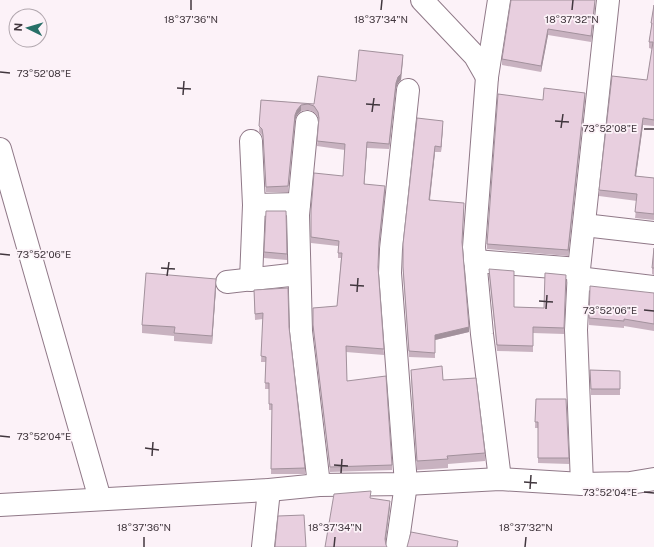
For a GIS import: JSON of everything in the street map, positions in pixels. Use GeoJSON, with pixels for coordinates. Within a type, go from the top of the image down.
{"type":"FeatureCollection","features":[{"type":"Feature","properties":{"kind":"street"},"geometry":{"type":"LineString","coordinates":[[422,0],[475,56],[487,77]]}},
{"type":"Feature","properties":{"kind":"street"},"geometry":{"type":"LineString","coordinates":[[500,0],[487,77],[474,247],[482,334],[500,479]]}},
{"type":"Feature","properties":{"kind":"street"},"geometry":{"type":"LineString","coordinates":[[582,484],[576,330],[578,274],[608,0]]}},
{"type":"Feature","properties":{"kind":"street"},"geometry":{"type":"LineString","coordinates":[[397,547],[406,484],[390,272],[391,249],[408,90]]}},
{"type":"Feature","properties":{"kind":"street"},"geometry":{"type":"LineString","coordinates":[[307,122],[299,204],[299,274],[301,331],[319,485]]}},
{"type":"Feature","properties":{"kind":"street"},"geometry":{"type":"LineString","coordinates":[[251,141],[254,205],[251,280]]}},
{"type":"Feature","properties":{"kind":"street"},"geometry":{"type":"LineString","coordinates":[[0,150],[100,499]]}},
{"type":"Feature","properties":{"kind":"street"},"geometry":{"type":"LineString","coordinates":[[254,205],[299,204]]}},
{"type":"Feature","properties":{"kind":"street"},"geometry":{"type":"LineString","coordinates":[[584,225],[654,233]]}},
{"type":"Feature","properties":{"kind":"street"},"geometry":{"type":"LineString","coordinates":[[475,261],[578,274],[654,287]]}},
{"type":"Feature","properties":{"kind":"street"},"geometry":{"type":"LineString","coordinates":[[227,282],[299,274]]}},
{"type":"Feature","properties":{"kind":"street"},"geometry":{"type":"LineString","coordinates":[[0,505],[269,490],[319,485],[406,484],[500,479],[582,484],[630,483],[654,479]]}},
{"type":"Feature","properties":{"kind":"street"},"geometry":{"type":"LineString","coordinates":[[263,547],[269,490]]}},
{"type":"Feature","properties":{"kind":"building"},"geometry":{"type":"Polygon","coordinates":[[[511,0],[595,0],[591,36],[548,29],[541,66],[502,59],[511,0]]]}},
{"type":"Feature","properties":{"kind":"building"},"geometry":{"type":"Polygon","coordinates":[[[654,5],[654,120],[643,118],[635,176],[654,178],[654,214],[635,212],[637,194],[599,190],[612,76],[647,80],[653,42],[649,42],[654,5]]]}},
{"type":"Feature","properties":{"kind":"building"},"geometry":{"type":"Polygon","coordinates":[[[359,50],[403,55],[401,74],[396,83],[389,144],[367,142],[364,184],[385,186],[378,267],[384,349],[346,346],[347,381],[386,376],[392,465],[330,467],[313,325],[313,308],[337,306],[342,253],[338,253],[339,241],[311,237],[311,210],[314,173],[343,176],[345,144],[317,141],[319,118],[318,112],[314,106],[308,104],[301,105],[295,115],[288,186],[266,187],[263,135],[262,129],[259,126],[261,100],[314,104],[318,76],[356,81],[359,50]]]}},
{"type":"Feature","properties":{"kind":"building"},"geometry":{"type":"Polygon","coordinates":[[[544,88],[585,93],[568,250],[487,244],[498,94],[543,100],[544,88]]]}},
{"type":"Feature","properties":{"kind":"building"},"geometry":{"type":"Polygon","coordinates":[[[417,118],[443,121],[441,147],[435,146],[429,200],[464,203],[462,242],[469,327],[435,335],[435,353],[409,351],[403,267],[403,244],[417,118]]]}},
{"type":"Feature","properties":{"kind":"building"},"geometry":{"type":"Polygon","coordinates":[[[266,211],[286,211],[287,254],[264,252],[266,211]]]}},
{"type":"Feature","properties":{"kind":"building"},"geometry":{"type":"Polygon","coordinates":[[[654,248],[654,268],[652,268],[654,248]]]}},
{"type":"Feature","properties":{"kind":"building"},"geometry":{"type":"Polygon","coordinates":[[[489,269],[514,271],[514,307],[544,308],[545,273],[566,275],[564,328],[533,327],[533,346],[497,345],[489,269]]]}},
{"type":"Feature","properties":{"kind":"building"},"geometry":{"type":"Polygon","coordinates":[[[146,273],[216,279],[212,336],[174,333],[175,327],[142,325],[146,273]]]}},
{"type":"Feature","properties":{"kind":"building"},"geometry":{"type":"Polygon","coordinates":[[[590,286],[654,293],[654,324],[624,319],[624,321],[589,318],[590,286]]]}},
{"type":"Feature","properties":{"kind":"building"},"geometry":{"type":"Polygon","coordinates":[[[288,288],[289,327],[305,468],[271,469],[272,404],[269,404],[269,383],[265,383],[266,357],[261,356],[263,313],[255,314],[254,290],[288,288]]]}},
{"type":"Feature","properties":{"kind":"building"},"geometry":{"type":"Polygon","coordinates":[[[442,366],[443,380],[476,378],[485,453],[447,456],[448,459],[417,461],[411,370],[442,366]]]}},
{"type":"Feature","properties":{"kind":"building"},"geometry":{"type":"Polygon","coordinates":[[[590,370],[620,371],[620,389],[591,389],[590,370]]]}},
{"type":"Feature","properties":{"kind":"building"},"geometry":{"type":"Polygon","coordinates":[[[536,399],[566,399],[569,458],[538,458],[538,422],[535,422],[536,399]]]}},
{"type":"Feature","properties":{"kind":"building"},"geometry":{"type":"Polygon","coordinates":[[[371,491],[370,498],[390,501],[385,539],[387,547],[325,547],[334,494],[371,491]]]}},
{"type":"Feature","properties":{"kind":"building"},"geometry":{"type":"Polygon","coordinates":[[[304,515],[306,547],[275,547],[278,516],[304,515]]]}},
{"type":"Feature","properties":{"kind":"building"},"geometry":{"type":"Polygon","coordinates":[[[411,532],[458,541],[457,547],[407,547],[411,532]]]}}]}
